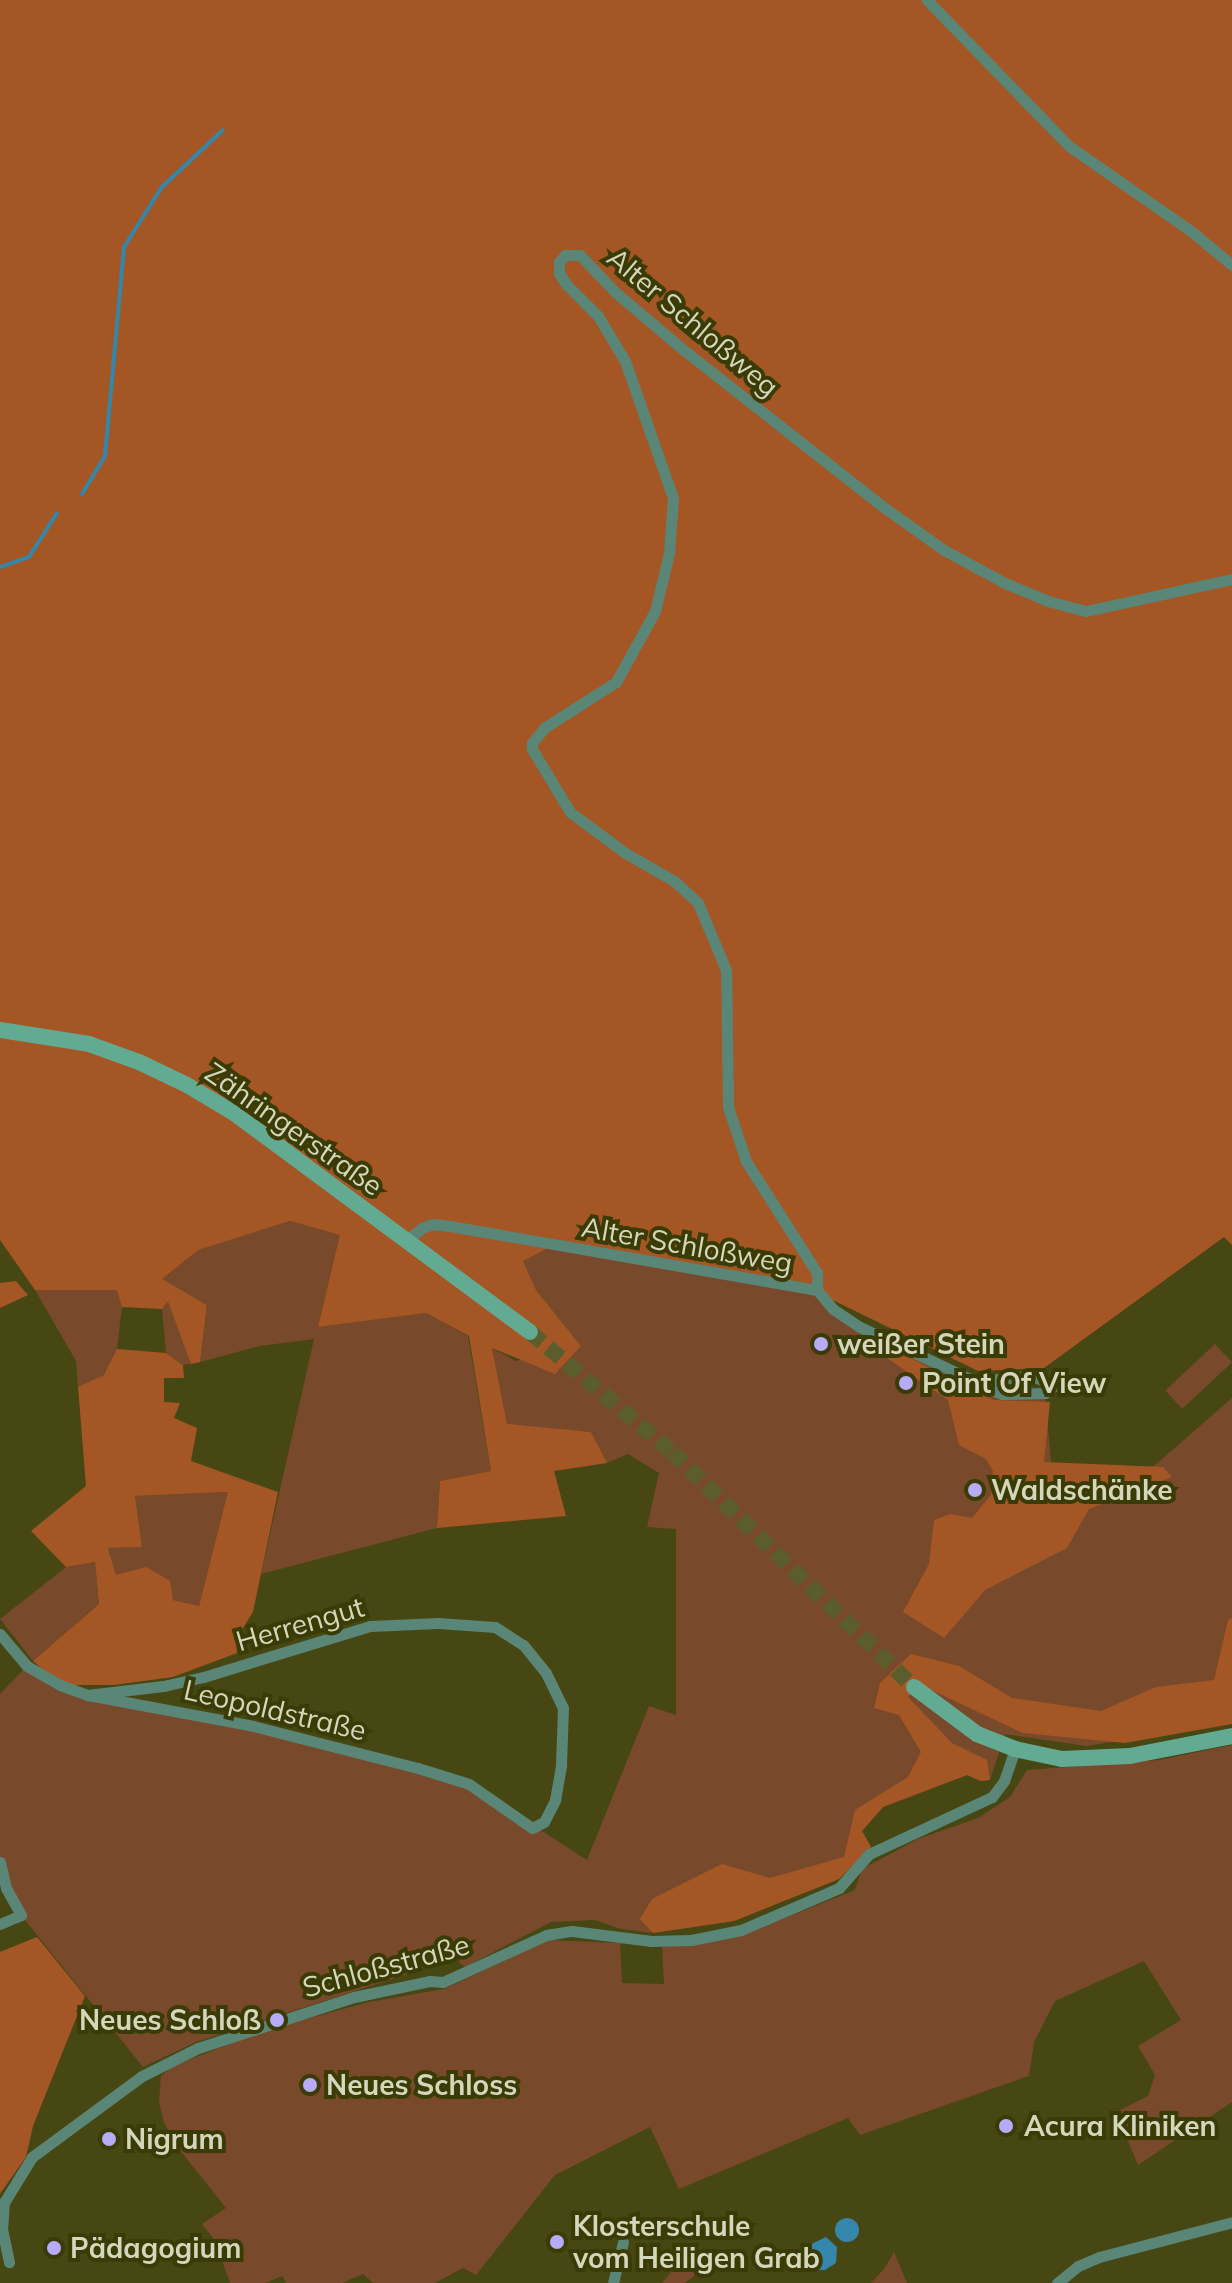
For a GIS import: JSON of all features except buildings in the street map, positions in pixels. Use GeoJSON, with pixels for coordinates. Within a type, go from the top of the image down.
{"type":"FeatureCollection","features":[{"type":"Feature","properties":{"kind":"main road","name":"Zähringerstraße"},"geometry":{"type":"LineString","coordinates":[[0,1030],[89,1044],[164,1072],[234,1113],[530,1332]]}},
{"type":"Feature","properties":{"kind":"main road"},"geometry":{"type":"LineString","coordinates":[[914,1687],[956,1721],[1015,1749],[1062,1759],[1108,1759],[1232,1736]]}},
{"type":"Feature","properties":{"kind":"street"},"geometry":{"type":"LineString","coordinates":[[927,0],[1069,146],[1191,231],[1232,265]]}},
{"type":"Feature","properties":{"kind":"street","name":"Alter Schloßweg"},"geometry":{"type":"LineString","coordinates":[[407,1240],[433,1224],[450,1226],[817,1290],[817,1273],[746,1161],[728,1107],[726,970],[698,903],[674,881],[624,852],[570,812],[532,749],[532,743],[544,728],[616,682],[655,611],[669,553],[673,498],[625,361],[598,316],[559,273],[559,262],[565,255],[580,255],[614,291],[680,347],[882,506],[944,550],[1005,583],[1048,601],[1086,611],[1232,579]]}},
{"type":"Feature","properties":{"kind":"street"},"geometry":{"type":"LineString","coordinates":[[817,1290],[833,1309],[858,1326],[1002,1394],[1045,1393],[1056,1384],[1029,1376],[977,1381]]}},
{"type":"Feature","properties":{"kind":"street","name":"Herrengut"},"geometry":{"type":"LineString","coordinates":[[88,1695],[163,1686],[203,1677],[370,1626],[438,1623],[495,1627],[523,1645],[546,1673],[563,1708],[557,1789],[544,1822]]}},
{"type":"Feature","properties":{"kind":"street","name":"Leopoldstraße"},"geometry":{"type":"LineString","coordinates":[[0,1634],[27,1666],[60,1685],[88,1695],[253,1726],[418,1768],[469,1784],[532,1828],[544,1822]]}},
{"type":"Feature","properties":{"kind":"street","name":"Schloßstraße"},"geometry":{"type":"LineString","coordinates":[[2,2205],[32,2157],[142,2076],[198,2048],[354,1997],[430,1981],[443,1982],[546,1935],[572,1931],[651,1941],[691,1940],[741,1930],[839,1888],[869,1854],[992,1797],[1004,1781],[1015,1749]]}},
{"type":"Feature","properties":{"kind":"street"},"geometry":{"type":"LineString","coordinates":[[0,1862],[6,1888],[21,1915],[0,1924]]}},
{"type":"Feature","properties":{"kind":"street"},"geometry":{"type":"LineString","coordinates":[[2,2205],[2,2229],[9,2262]]}},
{"type":"Feature","properties":{"kind":"street"},"geometry":{"type":"LineString","coordinates":[[1057,2283],[1078,2266],[1099,2257],[1232,2222]]}},
{"type":"Feature","properties":{"kind":"street"},"geometry":{"type":"LineString","coordinates":[[613,2283],[623,2242]]}},
{"type":"Feature","properties":{"kind":"shaded area"},"geometry":{"type":"Polygon","coordinates":[[[0,0],[1232,0],[1232,1245],[1224,1237],[1044,1368],[978,1371],[806,1287],[556,1244],[523,1261],[536,1290],[581,1346],[555,1374],[492,1348],[507,1424],[591,1432],[607,1463],[554,1471],[566,1516],[437,1528],[440,1481],[491,1471],[469,1336],[426,1313],[318,1327],[340,1235],[290,1221],[198,1250],[162,1279],[207,1305],[200,1362],[191,1364],[168,1301],[162,1309],[122,1307],[117,1290],[35,1290],[0,1240],[0,0]]]}},
{"type":"Feature","properties":{"kind":"shaded area"},"geometry":{"type":"Polygon","coordinates":[[[290,1221],[341,1235],[318,1327],[426,1313],[468,1336],[491,1471],[440,1481],[437,1528],[261,1574],[314,1339],[260,1346],[200,1362],[207,1305],[161,1279],[197,1250],[290,1221]]]}},
{"type":"Feature","properties":{"kind":"shaded area"},"geometry":{"type":"Polygon","coordinates":[[[548,1248],[807,1290],[833,1309],[1002,1393],[1045,1393],[1053,1484],[1154,1466],[1232,1398],[1232,1724],[1086,1746],[1005,1734],[990,1780],[981,1781],[967,1775],[883,1807],[862,1831],[871,1847],[839,1879],[734,1921],[653,1933],[621,1929],[595,1920],[551,1922],[465,1967],[459,1962],[461,1956],[455,1948],[411,1973],[196,2042],[143,2067],[21,1915],[0,1862],[0,1694],[27,1666],[60,1685],[253,1726],[469,1784],[587,1860],[649,1706],[676,1715],[676,1529],[647,1527],[659,1473],[628,1454],[607,1463],[591,1432],[507,1425],[492,1348],[516,1361],[581,1346],[536,1290],[522,1261],[548,1248]]]}},
{"type":"Feature","properties":{"kind":"shaded area"},"geometry":{"type":"Polygon","coordinates":[[[16,1281],[28,1295],[0,1308],[0,1283],[16,1281]]]}},
{"type":"Feature","properties":{"kind":"shaded area"},"geometry":{"type":"Polygon","coordinates":[[[35,1290],[118,1290],[122,1307],[117,1349],[105,1375],[78,1387],[76,1361],[35,1290]]]}},
{"type":"Feature","properties":{"kind":"shaded area"},"geometry":{"type":"Polygon","coordinates":[[[168,1300],[191,1364],[183,1365],[166,1353],[162,1309],[168,1300]]]}},
{"type":"Feature","properties":{"kind":"shaded area"},"geometry":{"type":"Polygon","coordinates":[[[1215,1344],[1232,1362],[1182,1409],[1165,1390],[1215,1344]]]}},
{"type":"Feature","properties":{"kind":"shaded area"},"geometry":{"type":"Polygon","coordinates":[[[117,1349],[166,1353],[183,1365],[184,1378],[164,1378],[164,1402],[180,1403],[174,1418],[197,1428],[191,1461],[278,1492],[253,1612],[236,1639],[237,1653],[173,1677],[114,1685],[60,1685],[33,1661],[99,1604],[95,1562],[66,1567],[31,1531],[86,1486],[78,1387],[104,1375],[117,1349]],[[228,1492],[135,1496],[142,1547],[108,1548],[116,1575],[146,1567],[170,1581],[173,1600],[199,1606],[228,1492]]]}},
{"type":"Feature","properties":{"kind":"shaded area"},"geometry":{"type":"Polygon","coordinates":[[[895,1350],[993,1400],[1050,1402],[1044,1462],[1163,1467],[1172,1477],[1089,1509],[1067,1548],[985,1590],[944,1638],[903,1612],[929,1564],[934,1520],[950,1514],[972,1518],[991,1495],[993,1471],[986,1459],[959,1445],[948,1400],[884,1356],[895,1350]]]}},
{"type":"Feature","properties":{"kind":"shaded area"},"geometry":{"type":"Polygon","coordinates":[[[229,1492],[199,1606],[173,1600],[116,1576],[108,1548],[142,1547],[135,1496],[229,1492]]]}},
{"type":"Feature","properties":{"kind":"shaded area"},"geometry":{"type":"Polygon","coordinates":[[[95,1562],[99,1604],[33,1661],[0,1619],[66,1567],[95,1562]]]}},
{"type":"Feature","properties":{"kind":"shaded area"},"geometry":{"type":"Polygon","coordinates":[[[1232,1618],[1232,1724],[1125,1743],[1023,1733],[919,1684],[908,1697],[952,1743],[987,1760],[990,1780],[981,1781],[967,1775],[883,1807],[862,1831],[871,1847],[839,1879],[734,1921],[653,1933],[640,1919],[652,1899],[722,1864],[770,1878],[844,1857],[855,1810],[908,1777],[921,1752],[899,1715],[874,1708],[880,1683],[911,1654],[959,1666],[1012,1698],[1101,1711],[1156,1687],[1214,1680],[1228,1620],[1232,1618]]]}},
{"type":"Feature","properties":{"kind":"shaded area"},"geometry":{"type":"Polygon","coordinates":[[[1232,1745],[1232,2102],[1138,2165],[1116,2112],[1148,2096],[1155,2075],[1138,2046],[1181,2020],[1144,1961],[1055,2001],[1034,2042],[1029,2076],[860,2135],[848,2118],[679,2189],[650,2127],[555,2175],[476,2275],[463,2268],[435,2283],[373,2283],[363,2274],[342,2283],[286,2283],[282,2276],[265,2283],[230,2283],[216,2244],[233,2238],[216,2242],[202,2224],[226,2208],[179,2149],[164,2123],[159,2102],[161,2076],[173,2066],[266,2030],[369,2002],[444,1989],[549,1940],[620,1943],[622,1983],[664,1984],[662,1947],[740,1936],[855,1890],[862,1869],[918,1839],[978,1818],[1010,1797],[1027,1770],[1159,1760],[1232,1745]]]}},
{"type":"Feature","properties":{"kind":"shaded area"},"geometry":{"type":"Polygon","coordinates":[[[37,1937],[85,1996],[33,2126],[26,2157],[0,2194],[0,1952],[37,1937]]]}},
{"type":"Feature","properties":{"kind":"shaded area"},"geometry":{"type":"Polygon","coordinates":[[[894,2252],[907,2283],[871,2283],[884,2269],[894,2252]]]}},
{"type":"Feature","properties":{"kind":"shaded area"},"geometry":{"type":"Polygon","coordinates":[[[695,2257],[698,2273],[685,2283],[662,2283],[671,2272],[673,2260],[695,2257]]]}},
{"type":"Feature","properties":{"kind":"water"},"geometry":{"type":"Polygon","coordinates":[[[847,2218],[856,2221],[859,2230],[856,2239],[847,2242],[838,2239],[835,2230],[838,2221],[847,2218]]]}},
{"type":"Feature","properties":{"kind":"water"},"geometry":{"type":"Polygon","coordinates":[[[826,2237],[837,2247],[836,2263],[825,2270],[806,2270],[805,2247],[826,2237]]]}},
{"type":"Feature","properties":{"kind":"waterway"},"geometry":{"type":"LineString","coordinates":[[82,494],[105,456],[124,247],[162,187],[223,130]]}},
{"type":"Feature","properties":{"kind":"waterway"},"geometry":{"type":"LineString","coordinates":[[0,567],[29,557],[57,513]]}},
{"type":"Feature","properties":{"kind":"tunnel"},"geometry":{"type":"LineString","coordinates":[[530,1332],[672,1452],[914,1687]]}},
{"type":"Feature","properties":{"kind":"place","name":"weißer Stein"},"geometry":{"type":"Point","coordinates":[821,1344]}},
{"type":"Feature","properties":{"kind":"place","name":"Point Of View"},"geometry":{"type":"Point","coordinates":[906,1383]}},
{"type":"Feature","properties":{"kind":"place","name":"Waldschänke"},"geometry":{"type":"Point","coordinates":[975,1490]}},
{"type":"Feature","properties":{"kind":"place","name":"Neues Schloß"},"geometry":{"type":"Point","coordinates":[277,2020]}},
{"type":"Feature","properties":{"kind":"place","name":"Neues Schloss"},"geometry":{"type":"Point","coordinates":[310,2085]}},
{"type":"Feature","properties":{"kind":"place","name":"Acura Kliniken"},"geometry":{"type":"Point","coordinates":[1006,2126]}},
{"type":"Feature","properties":{"kind":"place","name":"Nigrum"},"geometry":{"type":"Point","coordinates":[109,2139]}},
{"type":"Feature","properties":{"kind":"place","name":"Klosterschule vom Heiligen Grab"},"geometry":{"type":"Point","coordinates":[557,2242]}},
{"type":"Feature","properties":{"kind":"place","name":"Pädagogium"},"geometry":{"type":"Point","coordinates":[54,2248]}}]}
